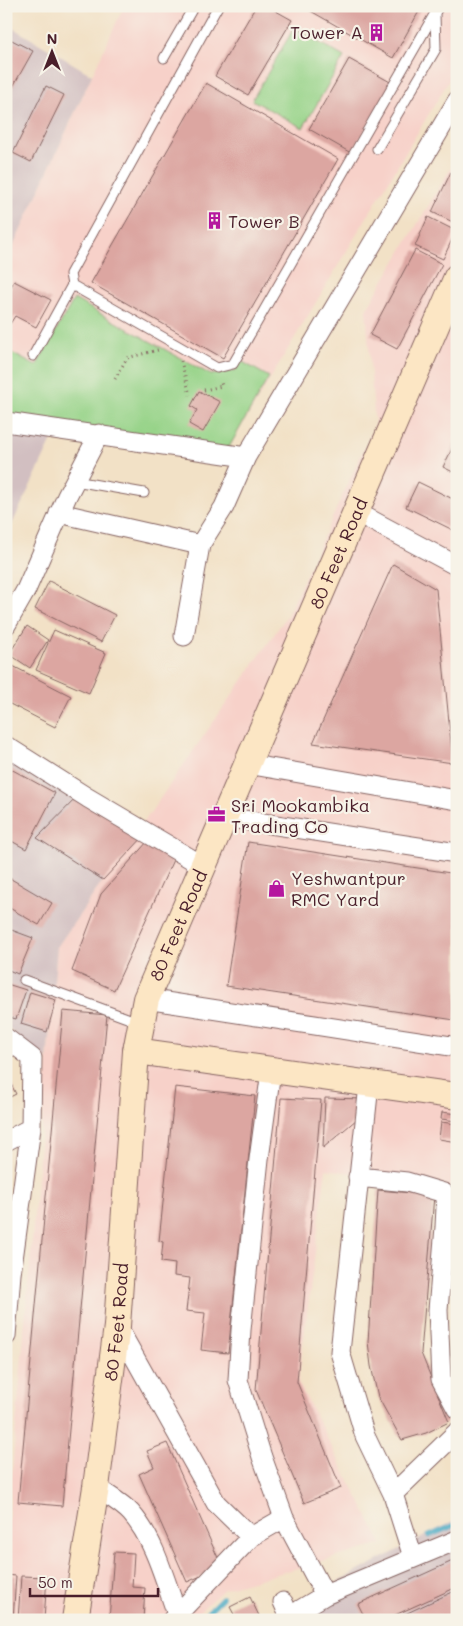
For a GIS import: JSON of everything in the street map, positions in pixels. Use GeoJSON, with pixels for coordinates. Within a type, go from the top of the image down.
{"type":"FeatureCollection","features":[{"type":"Feature","properties":{"kind":"street"},"geometry":{"type":"LineString","coordinates":[[184,636],[200,545],[224,507],[246,457],[457,101]]}},
{"type":"Feature","properties":{"kind":"street","name":"80 Feet Road"},"geometry":{"type":"LineString","coordinates":[[75,1620],[96,1488],[117,1326],[136,1051],[143,1011],[224,817],[454,292]]}},
{"type":"Feature","properties":{"kind":"street"},"geometry":{"type":"LineString","coordinates":[[6,422],[99,434],[246,457]]}},
{"type":"Feature","properties":{"kind":"street"},"geometry":{"type":"LineString","coordinates":[[6,625],[26,590],[59,513],[99,434]]}},
{"type":"Feature","properties":{"kind":"street"},"geometry":{"type":"LineString","coordinates":[[356,512],[457,566]]}},
{"type":"Feature","properties":{"kind":"street"},"geometry":{"type":"LineString","coordinates":[[59,513],[200,545]]}},
{"type":"Feature","properties":{"kind":"street"},"geometry":{"type":"LineString","coordinates":[[7,748],[203,866]]}},
{"type":"Feature","properties":{"kind":"street"},"geometry":{"type":"LineString","coordinates":[[247,764],[457,800]]}},
{"type":"Feature","properties":{"kind":"street"},"geometry":{"type":"LineString","coordinates":[[224,817],[457,854]]}},
{"type":"Feature","properties":{"kind":"street"},"geometry":{"type":"LineString","coordinates":[[143,1011],[457,1047]]}},
{"type":"Feature","properties":{"kind":"street"},"geometry":{"type":"LineString","coordinates":[[6,1038],[32,1058],[30,1128],[9,1273],[6,1336]]}},
{"type":"Feature","properties":{"kind":"street"},"geometry":{"type":"LineString","coordinates":[[136,1051],[457,1096]]}},
{"type":"Feature","properties":{"kind":"street"},"geometry":{"type":"LineString","coordinates":[[271,1071],[256,1188],[238,1380],[284,1518],[325,1594]]}},
{"type":"Feature","properties":{"kind":"street"},"geometry":{"type":"LineString","coordinates":[[369,1085],[340,1352],[365,1436],[394,1494],[413,1557]]}},
{"type":"Feature","properties":{"kind":"street"},"geometry":{"type":"LineString","coordinates":[[6,1141],[30,1128]]}},
{"type":"Feature","properties":{"kind":"street"},"geometry":{"type":"LineString","coordinates":[[358,1177],[407,1182],[444,1193],[451,1228],[438,1310],[441,1379],[457,1409]]}},
{"type":"Feature","properties":{"kind":"street"},"geometry":{"type":"LineString","coordinates":[[117,1326],[216,1503],[251,1537]]}},
{"type":"Feature","properties":{"kind":"street"},"geometry":{"type":"LineString","coordinates":[[394,1494],[457,1432]]}},
{"type":"Feature","properties":{"kind":"street"},"geometry":{"type":"LineString","coordinates":[[96,1488],[130,1512],[146,1537],[159,1564],[175,1617],[251,1537],[284,1518]]}},
{"type":"Feature","properties":{"kind":"street"},"geometry":{"type":"LineString","coordinates":[[305,1620],[300,1610],[325,1594],[457,1540]]}},
{"type":"Feature","properties":{"kind":"street"},"geometry":{"type":"LineString","coordinates":[[283,1602],[291,1620]]}},
{"type":"Feature","properties":{"kind":"lane"},"geometry":{"type":"LineString","coordinates":[[164,58],[194,6]]}},
{"type":"Feature","properties":{"kind":"lane"},"geometry":{"type":"LineString","coordinates":[[33,356],[72,285],[70,274],[218,6]]}},
{"type":"Feature","properties":{"kind":"lane"},"geometry":{"type":"LineString","coordinates":[[72,285],[217,368],[233,364],[437,10]]}},
{"type":"Feature","properties":{"kind":"lane"},"geometry":{"type":"LineString","coordinates":[[377,150],[436,50],[437,10]]}},
{"type":"Feature","properties":{"kind":"lane"},"geometry":{"type":"LineString","coordinates":[[74,481],[144,493]]}},
{"type":"Feature","properties":{"kind":"lane"},"geometry":{"type":"LineString","coordinates":[[24,980],[143,1011]]}},
{"type":"Feature","properties":{"kind":"path"},"geometry":{"type":"LineString","coordinates":[[115,379],[127,358],[176,344],[190,395]]}},
{"type":"Feature","properties":{"kind":"path"},"geometry":{"type":"LineString","coordinates":[[204,390],[222,386],[217,368]]}},
{"type":"Feature","properties":{"kind":"shaded area"},"geometry":{"type":"Polygon","coordinates":[[[124,6],[457,6],[457,67],[228,449],[6,417],[6,262],[124,6]]]}},
{"type":"Feature","properties":{"kind":"shaded area"},"geometry":{"type":"Polygon","coordinates":[[[6,24],[92,75],[6,262],[6,24]]]}},
{"type":"Feature","properties":{"kind":"shaded area","name":"Yeshwantpur RMC Yard"},"geometry":{"type":"Polygon","coordinates":[[[457,158],[457,1190],[326,1169],[298,1382],[382,1544],[224,1589],[190,1620],[6,1620],[6,1544],[57,947],[287,616],[375,425],[366,310],[457,158]]]}},
{"type":"Feature","properties":{"kind":"shaded area"},"geometry":{"type":"Polygon","coordinates":[[[6,417],[54,436],[6,537],[6,417]]]}},
{"type":"Feature","properties":{"kind":"shaded area"},"geometry":{"type":"Polygon","coordinates":[[[6,749],[139,829],[57,947],[47,1060],[6,1027],[6,749]]]}},
{"type":"Feature","properties":{"kind":"shaded area"},"geometry":{"type":"Polygon","coordinates":[[[457,1519],[457,1620],[321,1620],[311,1596],[457,1519]]]}},
{"type":"Feature","properties":{"kind":"green space"},"geometry":{"type":"Polygon","coordinates":[[[294,28],[344,57],[303,128],[252,100],[294,28]]]}},
{"type":"Feature","properties":{"kind":"green space"},"geometry":{"type":"Polygon","coordinates":[[[74,299],[211,375],[236,370],[241,361],[269,377],[228,449],[6,417],[6,350],[36,366],[74,299]]]}},
{"type":"Feature","properties":{"kind":"building"},"geometry":{"type":"Polygon","coordinates":[[[256,6],[267,6],[292,20],[248,95],[215,76],[256,6]]]}},
{"type":"Feature","properties":{"kind":"building","name":"Tower A"},"geometry":{"type":"Polygon","coordinates":[[[302,6],[422,6],[393,58],[302,6]]]}},
{"type":"Feature","properties":{"kind":"building"},"geometry":{"type":"Polygon","coordinates":[[[6,37],[33,51],[6,99],[6,37]]]}},
{"type":"Feature","properties":{"kind":"building"},"geometry":{"type":"Polygon","coordinates":[[[349,59],[392,83],[351,153],[309,129],[349,59]]]}},
{"type":"Feature","properties":{"kind":"building","name":"Tower B"},"geometry":{"type":"Polygon","coordinates":[[[206,83],[338,159],[223,358],[91,283],[206,83]]]}},
{"type":"Feature","properties":{"kind":"building"},"geometry":{"type":"Polygon","coordinates":[[[46,86],[64,95],[31,162],[13,153],[46,86]]]}},
{"type":"Feature","properties":{"kind":"building"},"geometry":{"type":"Polygon","coordinates":[[[451,172],[457,175],[457,224],[432,212],[451,172]]]}},
{"type":"Feature","properties":{"kind":"building"},"geometry":{"type":"Polygon","coordinates":[[[428,217],[456,231],[443,259],[415,246],[428,217]]]}},
{"type":"Feature","properties":{"kind":"building"},"geometry":{"type":"Polygon","coordinates":[[[415,250],[442,264],[397,349],[370,335],[415,250]]]}},
{"type":"Feature","properties":{"kind":"building"},"geometry":{"type":"Polygon","coordinates":[[[14,281],[51,300],[36,327],[15,316],[6,330],[6,296],[14,281]]]}},
{"type":"Feature","properties":{"kind":"building"},"geometry":{"type":"Polygon","coordinates":[[[199,391],[220,402],[203,432],[189,424],[197,410],[191,406],[199,391]]]}},
{"type":"Feature","properties":{"kind":"building"},"geometry":{"type":"Polygon","coordinates":[[[457,439],[457,474],[443,467],[457,439]]]}},
{"type":"Feature","properties":{"kind":"building"},"geometry":{"type":"Polygon","coordinates":[[[418,482],[457,501],[457,532],[406,507],[418,482]]]}},
{"type":"Feature","properties":{"kind":"building"},"geometry":{"type":"Polygon","coordinates":[[[393,564],[436,589],[453,763],[313,743],[393,564]]]}},
{"type":"Feature","properties":{"kind":"building"},"geometry":{"type":"Polygon","coordinates":[[[49,581],[115,615],[101,642],[35,609],[49,581]]]}},
{"type":"Feature","properties":{"kind":"building"},"geometry":{"type":"Polygon","coordinates":[[[27,626],[48,640],[30,668],[9,654],[27,626]]]}},
{"type":"Feature","properties":{"kind":"building"},"geometry":{"type":"Polygon","coordinates":[[[54,630],[106,653],[89,693],[36,670],[54,630]]]}},
{"type":"Feature","properties":{"kind":"building"},"geometry":{"type":"Polygon","coordinates":[[[7,663],[71,696],[55,727],[6,702],[7,663]]]}},
{"type":"Feature","properties":{"kind":"building"},"geometry":{"type":"Polygon","coordinates":[[[9,768],[55,793],[26,849],[6,838],[6,773],[9,768]]]}},
{"type":"Feature","properties":{"kind":"building"},"geometry":{"type":"Polygon","coordinates":[[[80,794],[145,835],[103,880],[37,838],[80,794]]]}},
{"type":"Feature","properties":{"kind":"building"},"geometry":{"type":"Polygon","coordinates":[[[148,841],[177,851],[114,990],[72,971],[101,894],[148,841]]]}},
{"type":"Feature","properties":{"kind":"building"},"geometry":{"type":"Polygon","coordinates":[[[248,842],[457,874],[457,1006],[455,1020],[226,986],[248,842]]]}},
{"type":"Feature","properties":{"kind":"building"},"geometry":{"type":"Polygon","coordinates":[[[6,876],[52,903],[39,925],[6,906],[6,876]]]}},
{"type":"Feature","properties":{"kind":"building"},"geometry":{"type":"Polygon","coordinates":[[[6,928],[33,938],[18,974],[6,969],[6,928]]]}},
{"type":"Feature","properties":{"kind":"building"},"geometry":{"type":"Polygon","coordinates":[[[7,984],[26,990],[16,1019],[6,1016],[7,984]]]}},
{"type":"Feature","properties":{"kind":"building"},"geometry":{"type":"Polygon","coordinates":[[[30,992],[56,1000],[47,1032],[21,1024],[30,992]]]}},
{"type":"Feature","properties":{"kind":"building"},"geometry":{"type":"Polygon","coordinates":[[[63,1011],[107,1015],[62,1506],[18,1502],[63,1011]]]}},
{"type":"Feature","properties":{"kind":"building"},"geometry":{"type":"Polygon","coordinates":[[[9,1080],[16,1094],[6,1099],[6,1082],[9,1080]]]}},
{"type":"Feature","properties":{"kind":"building"},"geometry":{"type":"Polygon","coordinates":[[[175,1087],[255,1096],[228,1353],[201,1350],[205,1313],[186,1311],[190,1278],[174,1276],[175,1264],[161,1262],[163,1242],[159,1241],[175,1087]]]}},
{"type":"Feature","properties":{"kind":"building"},"geometry":{"type":"Polygon","coordinates":[[[281,1098],[321,1100],[297,1382],[341,1488],[304,1503],[256,1390],[281,1098]]]}},
{"type":"Feature","properties":{"kind":"building"},"geometry":{"type":"Polygon","coordinates":[[[325,1098],[365,1099],[364,1113],[323,1148],[325,1098]]]}},
{"type":"Feature","properties":{"kind":"building"},"geometry":{"type":"Polygon","coordinates":[[[442,1112],[457,1114],[457,1121],[441,1119],[442,1112]]]}},
{"type":"Feature","properties":{"kind":"building"},"geometry":{"type":"Polygon","coordinates":[[[441,1122],[457,1124],[457,1142],[439,1139],[441,1122]]]}},
{"type":"Feature","properties":{"kind":"building"},"geometry":{"type":"Polygon","coordinates":[[[378,1190],[434,1195],[421,1353],[449,1422],[426,1433],[402,1440],[378,1397],[368,1342],[378,1190]]]}},
{"type":"Feature","properties":{"kind":"building"},"geometry":{"type":"Polygon","coordinates":[[[6,1208],[18,1209],[18,1221],[6,1221],[6,1208]]]}},
{"type":"Feature","properties":{"kind":"building"},"geometry":{"type":"Polygon","coordinates":[[[455,1296],[457,1296],[457,1356],[451,1356],[455,1296]]]}},
{"type":"Feature","properties":{"kind":"building"},"geometry":{"type":"Polygon","coordinates":[[[167,1443],[222,1567],[187,1582],[139,1474],[154,1467],[147,1451],[167,1443]]]}},
{"type":"Feature","properties":{"kind":"building"},"geometry":{"type":"Polygon","coordinates":[[[114,1552],[134,1553],[132,1587],[145,1588],[143,1620],[109,1620],[114,1552]]]}},
{"type":"Feature","properties":{"kind":"building"},"geometry":{"type":"Polygon","coordinates":[[[457,1559],[457,1587],[384,1620],[366,1620],[358,1604],[457,1559]]]}},
{"type":"Feature","properties":{"kind":"building"},"geometry":{"type":"Polygon","coordinates":[[[6,1575],[16,1576],[13,1620],[6,1620],[6,1575]]]}},
{"type":"Feature","properties":{"kind":"building"},"geometry":{"type":"Polygon","coordinates":[[[21,1576],[47,1577],[44,1620],[18,1620],[21,1576]]]}},
{"type":"Feature","properties":{"kind":"building"},"geometry":{"type":"Polygon","coordinates":[[[457,1590],[457,1620],[392,1620],[457,1590]]]}},
{"type":"Feature","properties":{"kind":"building"},"geometry":{"type":"Polygon","coordinates":[[[250,1597],[261,1620],[237,1620],[230,1607],[250,1597]]]}},
{"type":"Feature","properties":{"kind":"waterway"},"geometry":{"type":"LineString","coordinates":[[429,1536],[457,1524]]}},
{"type":"Feature","properties":{"kind":"waterway"},"geometry":{"type":"LineString","coordinates":[[200,1620],[222,1598]]}},
{"type":"Feature","properties":{"kind":"place","name":"Tower A"},"geometry":{"type":"Point","coordinates":[377,32]}},
{"type":"Feature","properties":{"kind":"place","name":"Tower B"},"geometry":{"type":"Point","coordinates":[214,221]}},
{"type":"Feature","properties":{"kind":"place","name":"Sri Mookambika Trading Co"},"geometry":{"type":"Point","coordinates":[217,815]}},
{"type":"Feature","properties":{"kind":"place","name":"Yeshwantpur RMC Yard"},"geometry":{"type":"Point","coordinates":[277,888]}}]}
